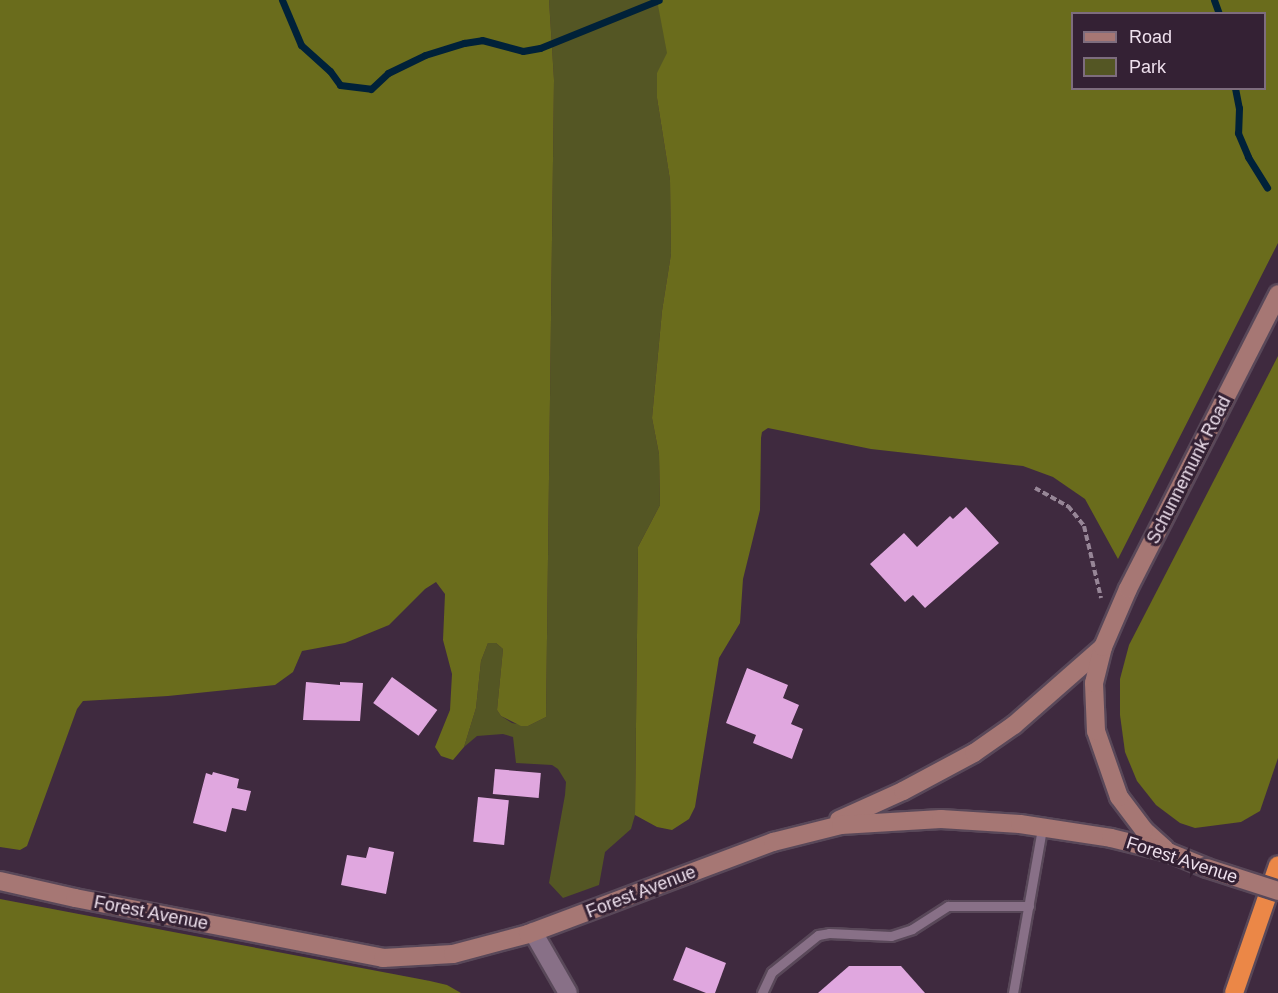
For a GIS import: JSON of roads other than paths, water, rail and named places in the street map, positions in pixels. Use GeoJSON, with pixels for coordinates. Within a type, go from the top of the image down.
{"type":"FeatureCollection","features":[{"type":"Feature","properties":{"kind":"highway"},"geometry":{"type":"LineString","coordinates":[[1234,993],[1278,865]]}},
{"type":"Feature","properties":{"kind":"street","name":"Schunnemunk Road"},"geometry":{"type":"LineString","coordinates":[[1168,852],[1132,817],[1119,797],[1096,731],[1094,683],[1102,647],[1110,629],[1278,294]]}},
{"type":"Feature","properties":{"kind":"street","name":"Schunnemunk Road"},"geometry":{"type":"LineString","coordinates":[[809,832],[903,791],[974,753],[1014,725],[1102,647]]}},
{"type":"Feature","properties":{"kind":"street","name":"Forest Avenue"},"geometry":{"type":"LineString","coordinates":[[0,881],[75,898],[384,958],[453,954],[533,932],[773,842],[809,832],[896,820],[941,819],[1042,828],[1111,838],[1168,852],[1278,891]]}},
{"type":"Feature","properties":{"kind":"street"},"geometry":{"type":"LineString","coordinates":[[533,932],[568,993]]}},
{"type":"Feature","properties":{"kind":"lane"},"geometry":{"type":"LineString","coordinates":[[1013,993],[1042,828]]}},
{"type":"Feature","properties":{"kind":"lane"},"geometry":{"type":"LineString","coordinates":[[762,993],[772,972],[811,939],[823,934],[891,936],[912,929],[948,906],[1029,906]]}},
{"type":"Feature","properties":{"kind":"waterway"},"geometry":{"type":"LineString","coordinates":[[282,0],[301,45],[330,71],[340,85],[371,89],[388,73],[425,55],[482,40],[523,51],[540,48],[659,0]]}},
{"type":"Feature","properties":{"kind":"waterway"},"geometry":{"type":"LineString","coordinates":[[1214,0],[1218,12]]}},
{"type":"Feature","properties":{"kind":"waterway"},"geometry":{"type":"LineString","coordinates":[[1235,90],[1239,108],[1238,133],[1248,157],[1267,188]]}}]}
